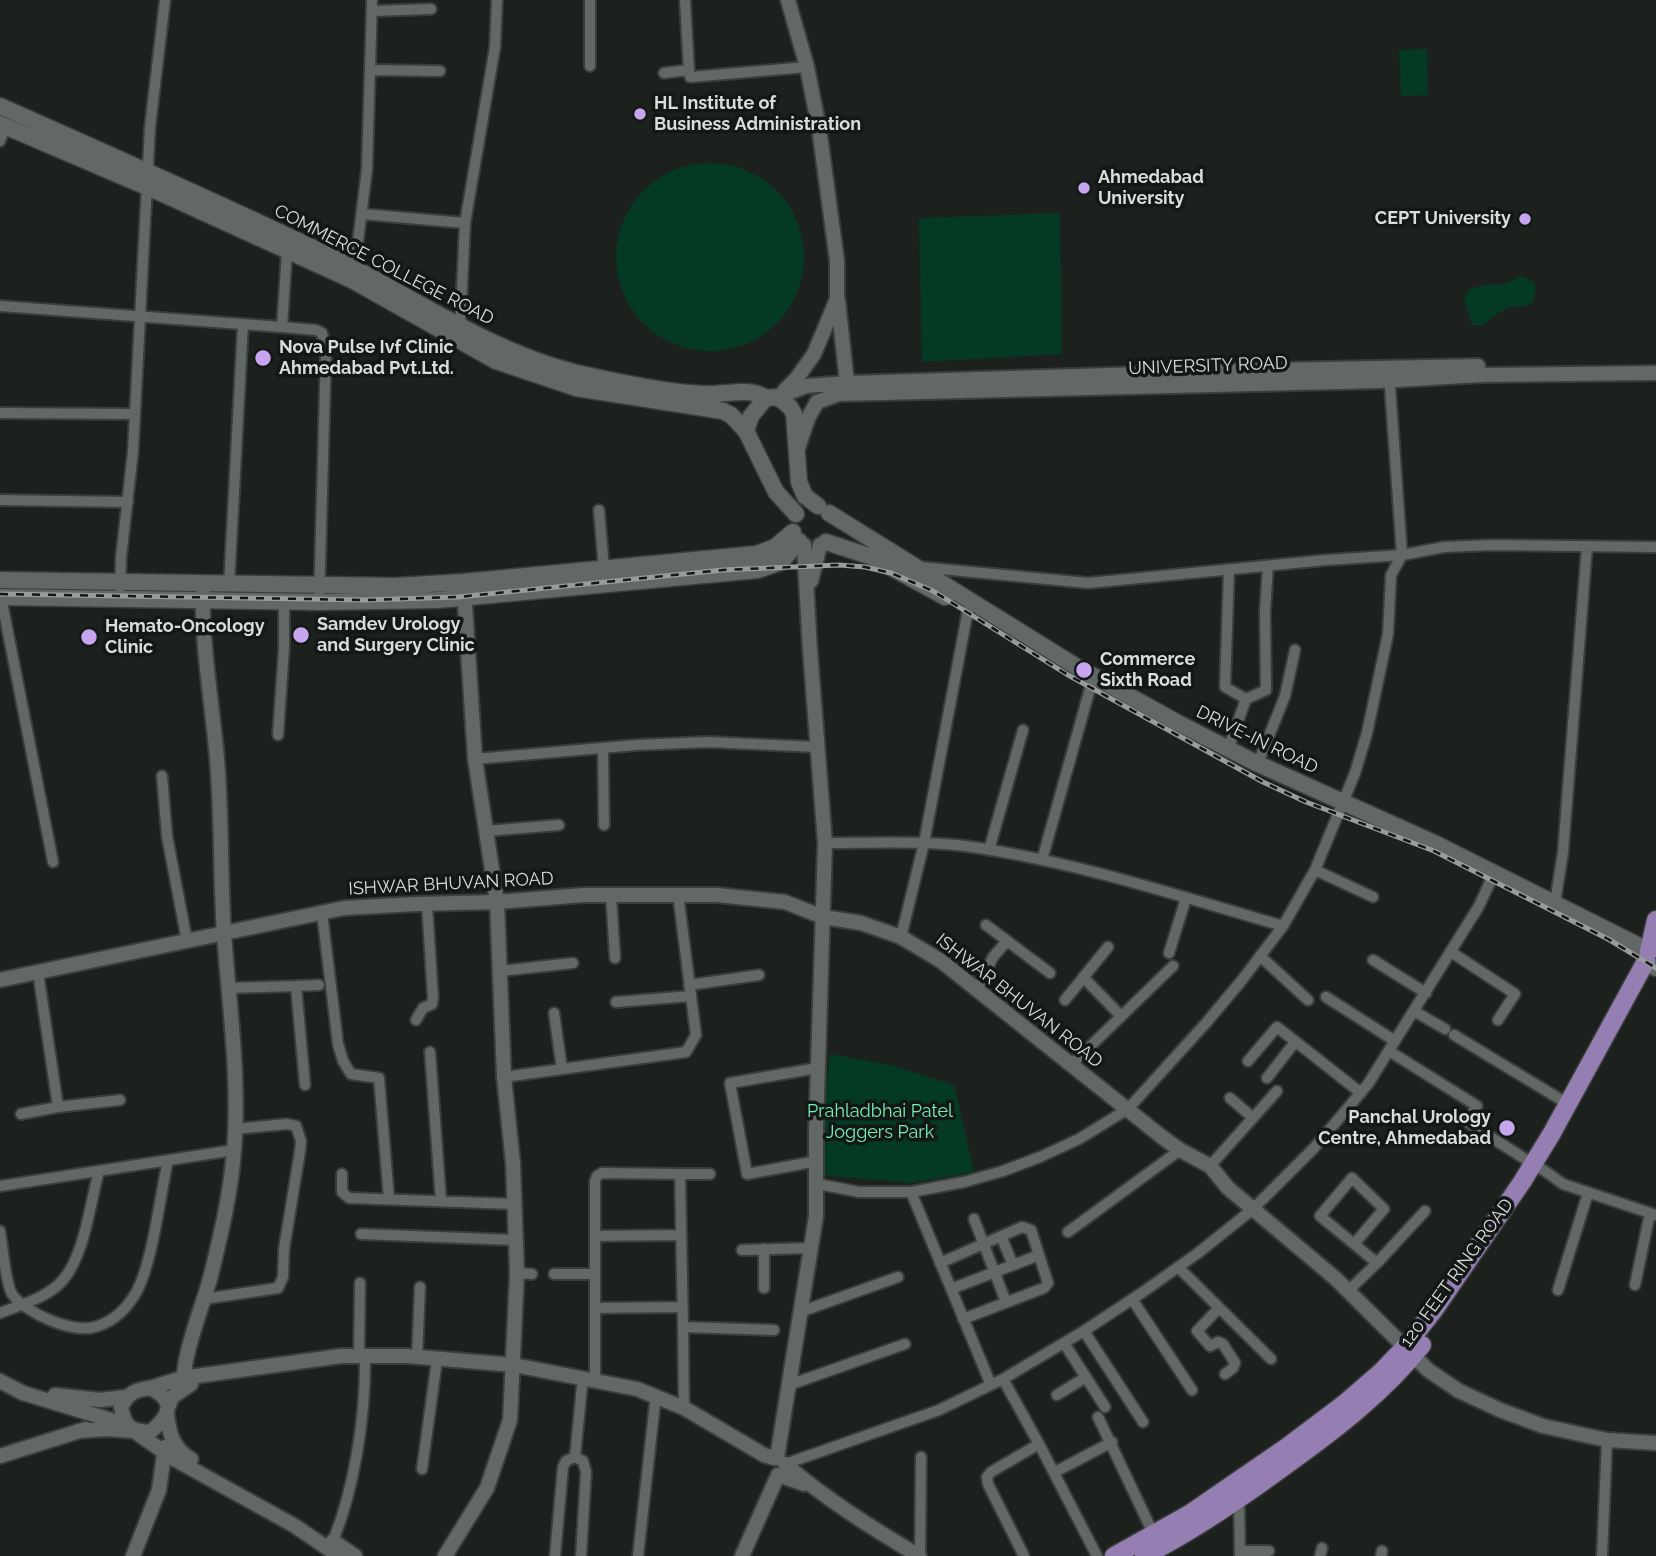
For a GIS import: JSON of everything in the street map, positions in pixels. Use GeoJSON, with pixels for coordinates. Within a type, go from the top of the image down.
{"type":"FeatureCollection","features":[{"type":"Feature","properties":{"kind":"main road","name":"COMMERCE COLLEGE ROAD"},"geometry":{"type":"LineString","coordinates":[[0,106],[287,251],[354,275],[463,344],[496,361],[576,388],[723,411],[731,415],[746,431]]}},
{"type":"Feature","properties":{"kind":"main road","name":"COMMERCE COLLEGE ROAD"},"geometry":{"type":"LineString","coordinates":[[2,130],[147,179],[533,360],[573,372],[676,391],[706,394],[747,391],[772,398]]}},
{"type":"Feature","properties":{"kind":"main road"},"geometry":{"type":"LineString","coordinates":[[203,592],[229,585],[395,586],[464,591],[604,569],[757,555],[775,547],[808,541],[833,531],[832,518],[802,490],[798,474],[794,414],[790,407],[772,398],[751,416],[746,431],[776,492],[796,514]]}},
{"type":"Feature","properties":{"kind":"main road"},"geometry":{"type":"LineString","coordinates":[[808,541],[792,523],[796,514],[806,506],[823,509]]}},
{"type":"Feature","properties":{"kind":"main road","name":"DRIVE-IN ROAD"},"geometry":{"type":"LineString","coordinates":[[823,509],[1077,667],[1178,723],[1653,961]]}},
{"type":"Feature","properties":{"kind":"main road"},"geometry":{"type":"LineString","coordinates":[[0,597],[120,591],[203,592],[319,602],[758,570],[781,562],[808,541]]}},
{"type":"Feature","properties":{"kind":"main road","name":"DRIVE-IN ROAD"},"geometry":{"type":"LineString","coordinates":[[808,541],[872,557],[1184,737],[1341,807],[1434,843],[1555,903],[1653,961]]}},
{"type":"Feature","properties":{"kind":"main road"},"geometry":{"type":"LineString","coordinates":[[0,580],[120,591]]}},
{"type":"Feature","properties":{"kind":"main road","name":"120 FEET RING ROAD"},"geometry":{"type":"LineString","coordinates":[[1144,1556],[1239,1499],[1366,1404],[1410,1351],[1434,1310],[1538,1166],[1635,1006],[1653,961],[1656,920]]}},
{"type":"Feature","properties":{"kind":"main road","name":"120 FEET RING ROAD"},"geometry":{"type":"LineString","coordinates":[[1538,1166],[1568,1104],[1653,961]]}},
{"type":"Feature","properties":{"kind":"main road","name":"120 FEET RING ROAD"},"geometry":{"type":"LineString","coordinates":[[1114,1556],[1225,1491],[1344,1404],[1410,1351]]}},
{"type":"Feature","properties":{"kind":"street"},"geometry":{"type":"LineString","coordinates":[[120,591],[134,414],[150,127],[164,0]]}},
{"type":"Feature","properties":{"kind":"street"},"geometry":{"type":"LineString","coordinates":[[463,344],[459,324],[465,223],[495,47],[497,0]]}},
{"type":"Feature","properties":{"kind":"street"},"geometry":{"type":"LineString","coordinates":[[590,0],[590,66]]}},
{"type":"Feature","properties":{"kind":"street"},"geometry":{"type":"LineString","coordinates":[[664,74],[689,70],[685,0]]}},
{"type":"Feature","properties":{"kind":"street"},"geometry":{"type":"LineString","coordinates":[[788,0],[807,67],[820,128],[837,261],[837,299],[847,383]]}},
{"type":"Feature","properties":{"kind":"street"},"geometry":{"type":"LineString","coordinates":[[354,275],[367,169],[372,6],[431,9]]}},
{"type":"Feature","properties":{"kind":"street"},"geometry":{"type":"LineString","coordinates":[[690,77],[807,67]]}},
{"type":"Feature","properties":{"kind":"street"},"geometry":{"type":"LineString","coordinates":[[370,70],[440,71]]}},
{"type":"Feature","properties":{"kind":"street"},"geometry":{"type":"LineString","coordinates":[[362,214],[465,223]]}},
{"type":"Feature","properties":{"kind":"street"},"geometry":{"type":"LineString","coordinates":[[282,327],[287,251]]}},
{"type":"Feature","properties":{"kind":"street"},"geometry":{"type":"LineString","coordinates":[[772,398],[797,378],[809,361],[837,299]]}},
{"type":"Feature","properties":{"kind":"street"},"geometry":{"type":"LineString","coordinates":[[0,306],[282,327],[322,333],[326,343],[319,602]]}},
{"type":"Feature","properties":{"kind":"street"},"geometry":{"type":"LineString","coordinates":[[229,585],[243,324]]}},
{"type":"Feature","properties":{"kind":"street","name":"UNIVERSITY ROAD"},"geometry":{"type":"LineString","coordinates":[[797,452],[808,418],[817,402],[839,394],[1656,364]]}},
{"type":"Feature","properties":{"kind":"street","name":"UNIVERSITY ROAD"},"geometry":{"type":"LineString","coordinates":[[772,398],[806,386],[847,383],[1389,374],[1656,373]]}},
{"type":"Feature","properties":{"kind":"street"},"geometry":{"type":"LineString","coordinates":[[818,1184],[859,1192],[911,1192],[1003,1171],[1079,1139],[1128,1110],[1206,1023],[1283,926],[1315,870],[1341,807],[1367,733],[1388,635],[1391,575],[1402,555],[1389,374]]}},
{"type":"Feature","properties":{"kind":"street"},"geometry":{"type":"LineString","coordinates":[[0,413],[134,414]]}},
{"type":"Feature","properties":{"kind":"street"},"geometry":{"type":"LineString","coordinates":[[0,500],[128,502]]}},
{"type":"Feature","properties":{"kind":"street"},"geometry":{"type":"LineString","coordinates":[[599,510],[604,569]]}},
{"type":"Feature","properties":{"kind":"street"},"geometry":{"type":"LineString","coordinates":[[742,1556],[775,1466],[816,1216],[825,843],[807,596],[808,541]]}},
{"type":"Feature","properties":{"kind":"street"},"geometry":{"type":"LineString","coordinates":[[1555,903],[1563,852],[1587,546]]}},
{"type":"Feature","properties":{"kind":"street"},"geometry":{"type":"LineString","coordinates":[[914,566],[1088,583],[1402,555],[1444,547],[1656,547]]}},
{"type":"Feature","properties":{"kind":"street"},"geometry":{"type":"LineString","coordinates":[[1228,749],[1246,699],[1266,690],[1265,611],[1268,566]]}},
{"type":"Feature","properties":{"kind":"street"},"geometry":{"type":"LineString","coordinates":[[1229,570],[1225,687],[1246,699]]}},
{"type":"Feature","properties":{"kind":"street"},"geometry":{"type":"LineString","coordinates":[[445,1556],[487,1488],[510,1420],[517,1273],[513,1164],[504,1077],[497,902],[475,759],[464,591]]}},
{"type":"Feature","properties":{"kind":"street"},"geometry":{"type":"LineString","coordinates":[[126,1556],[153,1489],[157,1449],[173,1397],[183,1382],[185,1359],[225,1217],[234,1150],[235,1092],[224,932],[217,760],[203,592]]}},
{"type":"Feature","properties":{"kind":"street"},"geometry":{"type":"LineString","coordinates":[[0,597],[53,862]]}},
{"type":"Feature","properties":{"kind":"street"},"geometry":{"type":"LineString","coordinates":[[278,735],[284,648],[284,601]]}},
{"type":"Feature","properties":{"kind":"street"},"geometry":{"type":"LineString","coordinates":[[901,937],[924,843],[968,610]]}},
{"type":"Feature","properties":{"kind":"street"},"geometry":{"type":"LineString","coordinates":[[1258,763],[1285,696],[1295,650]]}},
{"type":"Feature","properties":{"kind":"street"},"geometry":{"type":"LineString","coordinates":[[1042,860],[1091,685]]}},
{"type":"Feature","properties":{"kind":"street"},"geometry":{"type":"LineString","coordinates":[[989,850],[1023,730]]}},
{"type":"Feature","properties":{"kind":"street"},"geometry":{"type":"LineString","coordinates":[[475,759],[603,748],[708,743],[817,747]]}},
{"type":"Feature","properties":{"kind":"street"},"geometry":{"type":"LineString","coordinates":[[603,748],[604,825]]}},
{"type":"Feature","properties":{"kind":"street"},"geometry":{"type":"LineString","coordinates":[[162,776],[167,836],[187,941]]}},
{"type":"Feature","properties":{"kind":"street"},"geometry":{"type":"LineString","coordinates":[[486,831],[559,825]]}},
{"type":"Feature","properties":{"kind":"street"},"geometry":{"type":"LineString","coordinates":[[825,843],[924,843],[989,850],[1042,860],[1283,926]]}},
{"type":"Feature","properties":{"kind":"street"},"geometry":{"type":"LineString","coordinates":[[1315,870],[1373,897]]}},
{"type":"Feature","properties":{"kind":"street"},"geometry":{"type":"LineString","coordinates":[[734,1556],[775,1466],[939,1410],[1003,1379],[1132,1299],[1253,1209],[1314,1148],[1360,1093],[1426,993],[1479,906],[1491,880]]}},
{"type":"Feature","properties":{"kind":"street"},"geometry":{"type":"LineString","coordinates":[[504,1077],[685,1052],[696,1035],[678,894]]}},
{"type":"Feature","properties":{"kind":"street"},"geometry":{"type":"LineString","coordinates":[[611,895],[615,958]]}},
{"type":"Feature","properties":{"kind":"street","name":"ISHWAR BHUVAN ROAD"},"geometry":{"type":"LineString","coordinates":[[0,980],[344,908],[611,895],[717,895],[785,902],[823,917],[861,923],[901,937],[940,961],[1180,1150],[1210,1166],[1228,1188],[1349,1291],[1429,1370],[1459,1391],[1543,1426],[1607,1440],[1656,1443]]}},
{"type":"Feature","properties":{"kind":"street"},"geometry":{"type":"LineString","coordinates":[[1169,953],[1186,898]]}},
{"type":"Feature","properties":{"kind":"street"},"geometry":{"type":"LineString","coordinates":[[416,1020],[423,1008],[432,1004],[433,998],[426,904]]}},
{"type":"Feature","properties":{"kind":"street"},"geometry":{"type":"LineString","coordinates":[[322,913],[338,1044],[343,1060],[351,1074],[379,1078],[389,1199]]}},
{"type":"Feature","properties":{"kind":"street"},"geometry":{"type":"LineString","coordinates":[[986,925],[1050,973]]}},
{"type":"Feature","properties":{"kind":"street"},"geometry":{"type":"LineString","coordinates":[[977,990],[993,957],[1007,942]]}},
{"type":"Feature","properties":{"kind":"street"},"geometry":{"type":"LineString","coordinates":[[1065,1000],[1108,947]]}},
{"type":"Feature","properties":{"kind":"street"},"geometry":{"type":"LineString","coordinates":[[1451,952],[1515,994],[1498,1020]]}},
{"type":"Feature","properties":{"kind":"street"},"geometry":{"type":"LineString","coordinates":[[1260,956],[1308,1000]]}},
{"type":"Feature","properties":{"kind":"street"},"geometry":{"type":"LineString","coordinates":[[1373,960],[1426,993]]}},
{"type":"Feature","properties":{"kind":"street"},"geometry":{"type":"LineString","coordinates":[[500,971],[573,963]]}},
{"type":"Feature","properties":{"kind":"street"},"geometry":{"type":"LineString","coordinates":[[1071,1065],[1173,966]]}},
{"type":"Feature","properties":{"kind":"street"},"geometry":{"type":"LineString","coordinates":[[38,972],[58,1107]]}},
{"type":"Feature","properties":{"kind":"street"},"geometry":{"type":"LineString","coordinates":[[615,1002],[759,975]]}},
{"type":"Feature","properties":{"kind":"street"},"geometry":{"type":"LineString","coordinates":[[1083,977],[1121,1016]]}},
{"type":"Feature","properties":{"kind":"street"},"geometry":{"type":"LineString","coordinates":[[229,988],[319,985]]}},
{"type":"Feature","properties":{"kind":"street"},"geometry":{"type":"LineString","coordinates":[[296,986],[305,1086]]}},
{"type":"Feature","properties":{"kind":"street"},"geometry":{"type":"LineString","coordinates":[[1326,997],[1477,1105],[1467,1122],[1563,1184],[1653,1214],[1635,1285]]}},
{"type":"Feature","properties":{"kind":"street"},"geometry":{"type":"LineString","coordinates":[[1414,1011],[1568,1104]]}},
{"type":"Feature","properties":{"kind":"street"},"geometry":{"type":"LineString","coordinates":[[554,1013],[562,1069]]}},
{"type":"Feature","properties":{"kind":"street"},"geometry":{"type":"LineString","coordinates":[[1248,1061],[1277,1027],[1360,1093]]}},
{"type":"Feature","properties":{"kind":"street"},"geometry":{"type":"LineString","coordinates":[[1266,1078],[1295,1042]]}},
{"type":"Feature","properties":{"kind":"street"},"geometry":{"type":"LineString","coordinates":[[430,1052],[440,1201]]}},
{"type":"Feature","properties":{"kind":"street"},"geometry":{"type":"LineString","coordinates":[[817,1161],[747,1174],[730,1083],[818,1068]]}},
{"type":"Feature","properties":{"kind":"street"},"geometry":{"type":"LineString","coordinates":[[1210,1166],[1277,1091]]}},
{"type":"Feature","properties":{"kind":"street"},"geometry":{"type":"LineString","coordinates":[[1230,1098],[1252,1117]]}},
{"type":"Feature","properties":{"kind":"street"},"geometry":{"type":"LineString","coordinates":[[21,1114],[120,1100]]}},
{"type":"Feature","properties":{"kind":"street"},"geometry":{"type":"LineString","coordinates":[[204,1298],[278,1288],[283,1277],[284,1249],[300,1151],[300,1133],[296,1126],[287,1124],[234,1129]]}},
{"type":"Feature","properties":{"kind":"street"},"geometry":{"type":"LineString","coordinates":[[0,1186],[234,1150]]}},
{"type":"Feature","properties":{"kind":"street"},"geometry":{"type":"LineString","coordinates":[[1068,1232],[1180,1150]]}},
{"type":"Feature","properties":{"kind":"street"},"geometry":{"type":"LineString","coordinates":[[0,1231],[10,1292],[21,1304],[30,1312],[60,1325],[96,1328],[121,1314],[137,1290],[147,1264],[168,1160]]}},
{"type":"Feature","properties":{"kind":"street"},"geometry":{"type":"LineString","coordinates":[[0,1313],[43,1294],[62,1281],[77,1258],[99,1171]]}},
{"type":"Feature","properties":{"kind":"street"},"geometry":{"type":"LineString","coordinates":[[575,1457],[588,1383],[595,1308],[597,1176],[602,1173],[710,1174]]}},
{"type":"Feature","properties":{"kind":"street"},"geometry":{"type":"LineString","coordinates":[[342,1174],[342,1192],[349,1198],[514,1204]]}},
{"type":"Feature","properties":{"kind":"street"},"geometry":{"type":"LineString","coordinates":[[680,1174],[684,1408]]}},
{"type":"Feature","properties":{"kind":"street"},"geometry":{"type":"LineString","coordinates":[[1354,1244],[1384,1209],[1352,1178],[1320,1216],[1377,1263]]}},
{"type":"Feature","properties":{"kind":"street"},"geometry":{"type":"LineString","coordinates":[[911,1192],[991,1385]]}},
{"type":"Feature","properties":{"kind":"street"},"geometry":{"type":"LineString","coordinates":[[1558,1290],[1588,1193]]}},
{"type":"Feature","properties":{"kind":"street"},"geometry":{"type":"LineString","coordinates":[[1349,1291],[1425,1211]]}},
{"type":"Feature","properties":{"kind":"street"},"geometry":{"type":"LineString","coordinates":[[974,1219],[1006,1303]]}},
{"type":"Feature","properties":{"kind":"street"},"geometry":{"type":"LineString","coordinates":[[940,1263],[1022,1227],[1031,1230],[1048,1283],[1044,1288],[963,1319]]}},
{"type":"Feature","properties":{"kind":"street"},"geometry":{"type":"LineString","coordinates":[[361,1234],[515,1240]]}},
{"type":"Feature","properties":{"kind":"street"},"geometry":{"type":"LineString","coordinates":[[595,1237],[681,1235]]}},
{"type":"Feature","properties":{"kind":"street"},"geometry":{"type":"LineString","coordinates":[[1002,1236],[1013,1265]]}},
{"type":"Feature","properties":{"kind":"street"},"geometry":{"type":"LineString","coordinates":[[742,1250],[811,1248]]}},
{"type":"Feature","properties":{"kind":"street"},"geometry":{"type":"LineString","coordinates":[[764,1249],[764,1288]]}},
{"type":"Feature","properties":{"kind":"street"},"geometry":{"type":"LineString","coordinates":[[951,1289],[1039,1255]]}},
{"type":"Feature","properties":{"kind":"street"},"geometry":{"type":"LineString","coordinates":[[1178,1267],[1271,1359]]}},
{"type":"Feature","properties":{"kind":"street"},"geometry":{"type":"LineString","coordinates":[[517,1273],[532,1274]]}},
{"type":"Feature","properties":{"kind":"street"},"geometry":{"type":"LineString","coordinates":[[554,1274],[595,1274]]}},
{"type":"Feature","properties":{"kind":"street"},"geometry":{"type":"LineString","coordinates":[[800,1312],[898,1277]]}},
{"type":"Feature","properties":{"kind":"street"},"geometry":{"type":"LineString","coordinates":[[333,1541],[343,1517],[352,1473],[365,1384],[360,1283]]}},
{"type":"Feature","properties":{"kind":"street"},"geometry":{"type":"LineString","coordinates":[[417,1357],[420,1286]]}},
{"type":"Feature","properties":{"kind":"street"},"geometry":{"type":"LineString","coordinates":[[1132,1299],[1192,1390]]}},
{"type":"Feature","properties":{"kind":"street"},"geometry":{"type":"LineString","coordinates":[[595,1308],[682,1307]]}},
{"type":"Feature","properties":{"kind":"street"},"geometry":{"type":"LineString","coordinates":[[1219,1308],[1197,1331],[1210,1346],[1218,1342],[1223,1344],[1235,1363],[1225,1374]]}},
{"type":"Feature","properties":{"kind":"street"},"geometry":{"type":"LineString","coordinates":[[683,1328],[774,1330]]}},
{"type":"Feature","properties":{"kind":"street"},"geometry":{"type":"LineString","coordinates":[[1084,1331],[1143,1422]]}},
{"type":"Feature","properties":{"kind":"street"},"geometry":{"type":"LineString","coordinates":[[1064,1343],[1105,1407]]}},
{"type":"Feature","properties":{"kind":"street"},"geometry":{"type":"LineString","coordinates":[[789,1385],[905,1344]]}},
{"type":"Feature","properties":{"kind":"street"},"geometry":{"type":"LineString","coordinates":[[0,1375],[37,1392],[100,1400],[126,1397],[136,1390],[341,1356],[436,1367],[514,1369]]}},
{"type":"Feature","properties":{"kind":"street"},"geometry":{"type":"LineString","coordinates":[[362,1360],[417,1357],[514,1369],[635,1395],[680,1413],[775,1466],[919,1556]]}},
{"type":"Feature","properties":{"kind":"street"},"geometry":{"type":"LineString","coordinates":[[422,1469],[436,1367]]}},
{"type":"Feature","properties":{"kind":"street"},"geometry":{"type":"LineString","coordinates":[[1057,1395],[1086,1377]]}},
{"type":"Feature","properties":{"kind":"street"},"geometry":{"type":"LineString","coordinates":[[1003,1379],[1055,1472],[1097,1556]]}},
{"type":"Feature","properties":{"kind":"street"},"geometry":{"type":"LineString","coordinates":[[0,1381],[23,1393],[130,1428],[150,1432],[168,1416]]}},
{"type":"Feature","properties":{"kind":"street"},"geometry":{"type":"LineString","coordinates":[[588,1383],[638,1389],[684,1408],[775,1466]]}},
{"type":"Feature","properties":{"kind":"street"},"geometry":{"type":"LineString","coordinates":[[150,1388],[163,1394],[178,1452],[300,1519],[355,1556]]}},
{"type":"Feature","properties":{"kind":"street"},"geometry":{"type":"LineString","coordinates":[[126,1397],[121,1407],[130,1428],[157,1449],[295,1526],[339,1556]]}},
{"type":"Feature","properties":{"kind":"street"},"geometry":{"type":"LineString","coordinates":[[638,1556],[655,1404]]}},
{"type":"Feature","properties":{"kind":"street"},"geometry":{"type":"LineString","coordinates":[[1098,1417],[1154,1535]]}},
{"type":"Feature","properties":{"kind":"street"},"geometry":{"type":"LineString","coordinates":[[0,1456],[78,1431],[130,1428]]}},
{"type":"Feature","properties":{"kind":"street"},"geometry":{"type":"LineString","coordinates":[[1602,1556],[1607,1440]]}},
{"type":"Feature","properties":{"kind":"street"},"geometry":{"type":"LineString","coordinates":[[1055,1472],[1111,1442]]}},
{"type":"Feature","properties":{"kind":"street"},"geometry":{"type":"LineString","coordinates":[[1024,1556],[987,1477],[1039,1444]]}},
{"type":"Feature","properties":{"kind":"street"},"geometry":{"type":"LineString","coordinates":[[133,1556],[159,1490],[157,1449]]}},
{"type":"Feature","properties":{"kind":"street"},"geometry":{"type":"LineString","coordinates":[[555,1556],[563,1466],[566,1461],[575,1457]]}},
{"type":"Feature","properties":{"kind":"street"},"geometry":{"type":"LineString","coordinates":[[575,1457],[583,1461],[586,1472],[581,1556]]}},
{"type":"Feature","properties":{"kind":"street"},"geometry":{"type":"LineString","coordinates":[[919,1556],[921,1457]]}},
{"type":"Feature","properties":{"kind":"street"},"geometry":{"type":"LineString","coordinates":[[1239,1499],[1240,1553],[1269,1551]]}},
{"type":"Feature","properties":{"kind":"green space"},"geometry":{"type":"Polygon","coordinates":[[[1427,49],[1428,95],[1401,96],[1399,50],[1427,49]]]}},
{"type":"Feature","properties":{"kind":"green space"},"geometry":{"type":"Polygon","coordinates":[[[710,163],[728,164],[746,170],[777,190],[797,221],[803,239],[803,275],[797,293],[777,324],[746,344],[728,350],[710,351],[692,350],[674,344],[643,324],[623,293],[617,275],[616,257],[617,239],[623,221],[643,190],[674,170],[692,164],[710,163]]]}},
{"type":"Feature","properties":{"kind":"green space"},"geometry":{"type":"Polygon","coordinates":[[[1060,213],[1062,354],[922,362],[919,218],[1060,213]]]}},
{"type":"Feature","properties":{"kind":"green space"},"geometry":{"type":"Polygon","coordinates":[[[1521,276],[1534,282],[1536,289],[1533,302],[1508,308],[1484,325],[1472,325],[1464,300],[1469,289],[1504,284],[1521,276]]]}},
{"type":"Feature","properties":{"kind":"green space","name":"Prahladbhai Patel Joggers Park"},"geometry":{"type":"Polygon","coordinates":[[[830,1054],[890,1065],[954,1085],[974,1172],[910,1183],[822,1175],[823,1115],[830,1054]]]}},
{"type":"Feature","properties":{"kind":"railway"},"geometry":{"type":"LineString","coordinates":[[0,594],[366,600],[458,597],[723,570],[839,565],[865,567],[891,573],[933,591],[1068,675],[1263,782],[1306,802],[1434,851],[1608,939],[1656,968]]}},
{"type":"Feature","properties":{"kind":"place","name":"HL Institute of Business Administration"},"geometry":{"type":"Point","coordinates":[640,114]}},
{"type":"Feature","properties":{"kind":"place","name":"Ahmedabad University"},"geometry":{"type":"Point","coordinates":[1084,188]}},
{"type":"Feature","properties":{"kind":"place","name":"CEPT University"},"geometry":{"type":"Point","coordinates":[1525,219]}},
{"type":"Feature","properties":{"kind":"place","name":"Nova Pulse Ivf Clinic Ahmedabad Pvt.Ltd."},"geometry":{"type":"Point","coordinates":[263,358]}},
{"type":"Feature","properties":{"kind":"place","name":"Samdev Urology and Surgery Clinic"},"geometry":{"type":"Point","coordinates":[301,635]}},
{"type":"Feature","properties":{"kind":"place","name":"Hemato-Oncology Clinic"},"geometry":{"type":"Point","coordinates":[89,637]}},
{"type":"Feature","properties":{"kind":"place","name":"Commerce Sixth Road"},"geometry":{"type":"Point","coordinates":[1084,670]}},
{"type":"Feature","properties":{"kind":"place","name":"Panchal Urology Centre, Ahmedabad"},"geometry":{"type":"Point","coordinates":[1507,1128]}}]}
